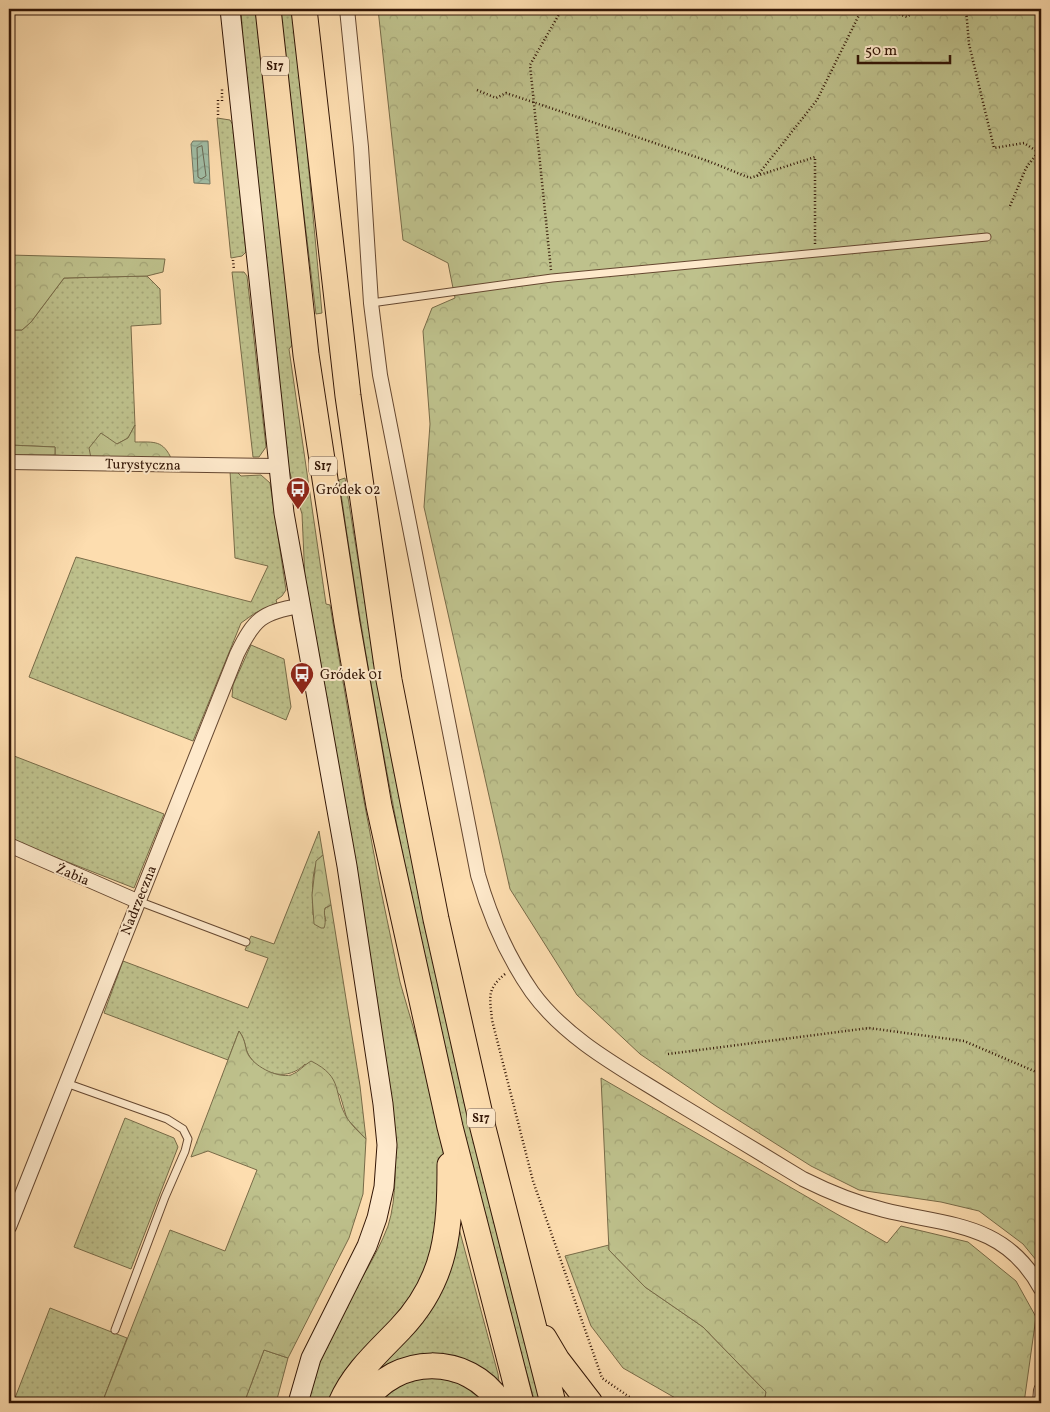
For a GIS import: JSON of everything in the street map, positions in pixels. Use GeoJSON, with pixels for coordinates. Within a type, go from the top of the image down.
{"type":"FeatureCollection","features":[{"type":"Feature","properties":{"kind":"highway","name":"S17"},"geometry":{"type":"LineString","coordinates":[[268,9],[306,355],[347,623],[379,806],[450,1127],[522,1403]]}},
{"type":"Feature","properties":{"kind":"highway","name":"S17"},"geometry":{"type":"LineString","coordinates":[[304,9],[348,396],[389,680],[434,909],[468,1062],[553,1403]]}},
{"type":"Feature","properties":{"kind":"highway"},"geometry":{"type":"LineString","coordinates":[[341,1403],[355,1376],[412,1316],[435,1279],[444,1251],[450,1216],[450,1127]]}},
{"type":"Feature","properties":{"kind":"highway"},"geometry":{"type":"LineString","coordinates":[[531,1316],[557,1360],[590,1403]]}},
{"type":"Feature","properties":{"kind":"highway"},"geometry":{"type":"LineString","coordinates":[[364,1403],[375,1388],[395,1374],[414,1367],[432,1365],[452,1368],[471,1376],[480,1382],[500,1403]]}},
{"type":"Feature","properties":{"kind":"street"},"geometry":{"type":"LineString","coordinates":[[230,9],[278,466],[300,606],[347,866],[383,1104],[387,1145],[384,1187],[377,1218],[367,1246],[311,1358],[298,1403]]}},
{"type":"Feature","properties":{"kind":"street"},"geometry":{"type":"LineString","coordinates":[[347,9],[361,147],[371,303],[380,375],[478,875],[489,913],[515,965],[533,993],[544,1005],[562,1024],[598,1055],[803,1179],[835,1195],[885,1210],[934,1218],[982,1232],[1017,1255],[1041,1289]]}},
{"type":"Feature","properties":{"kind":"street","name":"Turystyczna"},"geometry":{"type":"LineString","coordinates":[[9,462],[278,466]]}},
{"type":"Feature","properties":{"kind":"street","name":"Nadrzeczna"},"geometry":{"type":"LineString","coordinates":[[9,1227],[221,692],[249,630],[268,613],[300,606]]}},
{"type":"Feature","properties":{"kind":"street","name":"Żabia"},"geometry":{"type":"LineString","coordinates":[[9,846],[138,901]]}},
{"type":"Feature","properties":{"kind":"street"},"geometry":{"type":"LineString","coordinates":[[1040,1403],[1041,1390]]}},
{"type":"Feature","properties":{"kind":"lane"},"geometry":{"type":"LineString","coordinates":[[371,303],[552,278],[987,237]]}},
{"type":"Feature","properties":{"kind":"lane"},"geometry":{"type":"LineString","coordinates":[[138,901],[246,942]]}},
{"type":"Feature","properties":{"kind":"lane"},"geometry":{"type":"LineString","coordinates":[[66,1082],[167,1119],[183,1129],[188,1139],[115,1330]]}},
{"type":"Feature","properties":{"kind":"path"},"geometry":{"type":"LineString","coordinates":[[552,278],[530,65],[562,9]]}},
{"type":"Feature","properties":{"kind":"path"},"geometry":{"type":"LineString","coordinates":[[756,177],[817,100],[862,9]]}},
{"type":"Feature","properties":{"kind":"path"},"geometry":{"type":"LineString","coordinates":[[886,9],[906,17],[918,9]]}},
{"type":"Feature","properties":{"kind":"path"},"geometry":{"type":"LineString","coordinates":[[966,9],[969,44],[994,148],[1024,143],[1038,152]]}},
{"type":"Feature","properties":{"kind":"path"},"geometry":{"type":"LineString","coordinates":[[218,117],[222,89]]}},
{"type":"Feature","properties":{"kind":"path"},"geometry":{"type":"LineString","coordinates":[[477,90],[496,98],[506,92],[708,161],[750,178],[815,157],[815,253]]}},
{"type":"Feature","properties":{"kind":"path"},"geometry":{"type":"LineString","coordinates":[[1010,206],[1026,168],[1041,148]]}},
{"type":"Feature","properties":{"kind":"path"},"geometry":{"type":"LineString","coordinates":[[1036,250],[1041,248]]}},
{"type":"Feature","properties":{"kind":"path"},"geometry":{"type":"LineString","coordinates":[[233,260],[234,270]]}},
{"type":"Feature","properties":{"kind":"path"},"geometry":{"type":"LineString","coordinates":[[515,965],[495,983],[489,994],[492,1020],[533,1181],[602,1378],[638,1403]]}},
{"type":"Feature","properties":{"kind":"path"},"geometry":{"type":"LineString","coordinates":[[668,1054],[868,1028],[964,1041],[1041,1074]]}},
{"type":"Feature","properties":{"kind":"green space"},"geometry":{"type":"Polygon","coordinates":[[[241,9],[257,9],[293,344],[289,349],[326,604],[330,605],[356,758],[400,982],[442,1126],[447,1175],[429,1271],[330,1403],[308,1403],[316,1370],[329,1337],[388,1226],[394,1191],[394,1128],[305,580],[302,514],[287,463],[245,79],[241,9]]]}},
{"type":"Feature","properties":{"kind":"green space"},"geometry":{"type":"Polygon","coordinates":[[[279,9],[294,9],[322,313],[316,314],[279,9]]]}},
{"type":"Feature","properties":{"kind":"green space"},"geometry":{"type":"Polygon","coordinates":[[[378,9],[1041,9],[1041,1266],[1023,1244],[979,1211],[941,1202],[859,1190],[811,1166],[716,1106],[640,1054],[577,995],[510,889],[424,507],[430,424],[423,331],[432,308],[455,298],[448,263],[403,240],[378,9]]]}},
{"type":"Feature","properties":{"kind":"green space"},"geometry":{"type":"Polygon","coordinates":[[[217,118],[230,120],[233,125],[246,252],[242,256],[231,258],[217,118]]]}},
{"type":"Feature","properties":{"kind":"green space"},"geometry":{"type":"Polygon","coordinates":[[[9,255],[165,259],[163,272],[147,276],[64,278],[31,322],[22,330],[9,330],[9,255]]]}},
{"type":"Feature","properties":{"kind":"green space"},"geometry":{"type":"Polygon","coordinates":[[[232,272],[244,272],[247,276],[266,447],[259,457],[253,457],[232,272]]]}},
{"type":"Feature","properties":{"kind":"green space"},"geometry":{"type":"Polygon","coordinates":[[[147,276],[160,289],[161,324],[131,326],[135,425],[128,438],[91,458],[55,455],[55,447],[9,445],[9,330],[22,330],[31,322],[64,278],[147,276]]]}},
{"type":"Feature","properties":{"kind":"green space"},"geometry":{"type":"Polygon","coordinates":[[[135,425],[135,442],[153,442],[158,444],[169,453],[172,460],[91,458],[89,448],[101,433],[117,444],[128,438],[135,425]]]}},
{"type":"Feature","properties":{"kind":"green space"},"geometry":{"type":"Polygon","coordinates":[[[9,445],[55,447],[55,455],[9,455],[9,445]]]}},
{"type":"Feature","properties":{"kind":"green space"},"geometry":{"type":"Polygon","coordinates":[[[230,471],[236,471],[241,476],[261,475],[270,483],[286,590],[276,600],[277,603],[255,613],[241,623],[193,741],[29,677],[76,557],[251,602],[268,566],[235,558],[230,471]]]}},
{"type":"Feature","properties":{"kind":"green space"},"geometry":{"type":"Polygon","coordinates":[[[345,478],[384,711],[430,943],[482,1174],[541,1403],[535,1403],[474,1175],[421,945],[376,713],[357,597],[339,480],[345,478]]]}},
{"type":"Feature","properties":{"kind":"green space"},"geometry":{"type":"Polygon","coordinates":[[[251,645],[284,659],[291,707],[286,720],[232,697],[233,685],[251,645]]]}},
{"type":"Feature","properties":{"kind":"green space"},"geometry":{"type":"Polygon","coordinates":[[[9,754],[164,814],[134,888],[9,839],[9,754]]]}},
{"type":"Feature","properties":{"kind":"green space"},"geometry":{"type":"Polygon","coordinates":[[[319,831],[323,855],[316,866],[314,874],[312,892],[313,915],[326,921],[325,908],[331,905],[360,1086],[366,1139],[347,1119],[340,1095],[305,1064],[291,1073],[276,1074],[269,1072],[255,1063],[250,1057],[239,1031],[228,1060],[104,1013],[123,961],[248,1008],[268,958],[245,950],[251,936],[274,944],[319,831]]]}},
{"type":"Feature","properties":{"kind":"green space"},"geometry":{"type":"Polygon","coordinates":[[[323,855],[331,905],[325,908],[325,925],[324,928],[321,928],[314,924],[312,895],[316,861],[323,855]]]}},
{"type":"Feature","properties":{"kind":"green space"},"geometry":{"type":"Polygon","coordinates":[[[239,1031],[249,1056],[268,1071],[280,1075],[291,1075],[311,1061],[322,1067],[336,1086],[347,1118],[366,1139],[363,1194],[349,1238],[288,1358],[264,1350],[244,1403],[102,1403],[170,1230],[225,1251],[257,1170],[208,1151],[191,1157],[239,1031]]]}},
{"type":"Feature","properties":{"kind":"green space"},"geometry":{"type":"Polygon","coordinates":[[[601,1078],[887,1243],[901,1226],[968,1242],[1016,1281],[1036,1317],[1024,1403],[764,1403],[766,1392],[703,1327],[645,1287],[609,1250],[601,1078]]]}},
{"type":"Feature","properties":{"kind":"green space"},"geometry":{"type":"Polygon","coordinates":[[[125,1118],[174,1138],[178,1147],[131,1269],[74,1247],[125,1118]]]}},
{"type":"Feature","properties":{"kind":"green space"},"geometry":{"type":"Polygon","coordinates":[[[457,1221],[498,1374],[500,1389],[463,1362],[355,1391],[457,1221]]]}},
{"type":"Feature","properties":{"kind":"green space"},"geometry":{"type":"Polygon","coordinates":[[[609,1245],[609,1250],[645,1287],[703,1327],[766,1392],[764,1403],[684,1403],[623,1368],[591,1326],[565,1256],[609,1245]]]}},
{"type":"Feature","properties":{"kind":"green space"},"geometry":{"type":"Polygon","coordinates":[[[50,1308],[127,1338],[102,1403],[13,1403],[50,1308]]]}},
{"type":"Feature","properties":{"kind":"green space"},"geometry":{"type":"Polygon","coordinates":[[[264,1350],[288,1358],[276,1403],[244,1403],[264,1350]]]}},
{"type":"Feature","properties":{"kind":"green space"},"geometry":{"type":"Polygon","coordinates":[[[451,1376],[490,1403],[373,1403],[399,1380],[451,1376]]]}},
{"type":"Feature","properties":{"kind":"water"},"geometry":{"type":"Polygon","coordinates":[[[193,141],[208,141],[210,184],[194,183],[191,144],[193,141]]]}},
{"type":"Feature","properties":{"kind":"place","name":"Gródek 02"},"geometry":{"type":"Point","coordinates":[298,510]}},
{"type":"Feature","properties":{"kind":"place","name":"Gródek 01"},"geometry":{"type":"Point","coordinates":[302,695]}}]}
